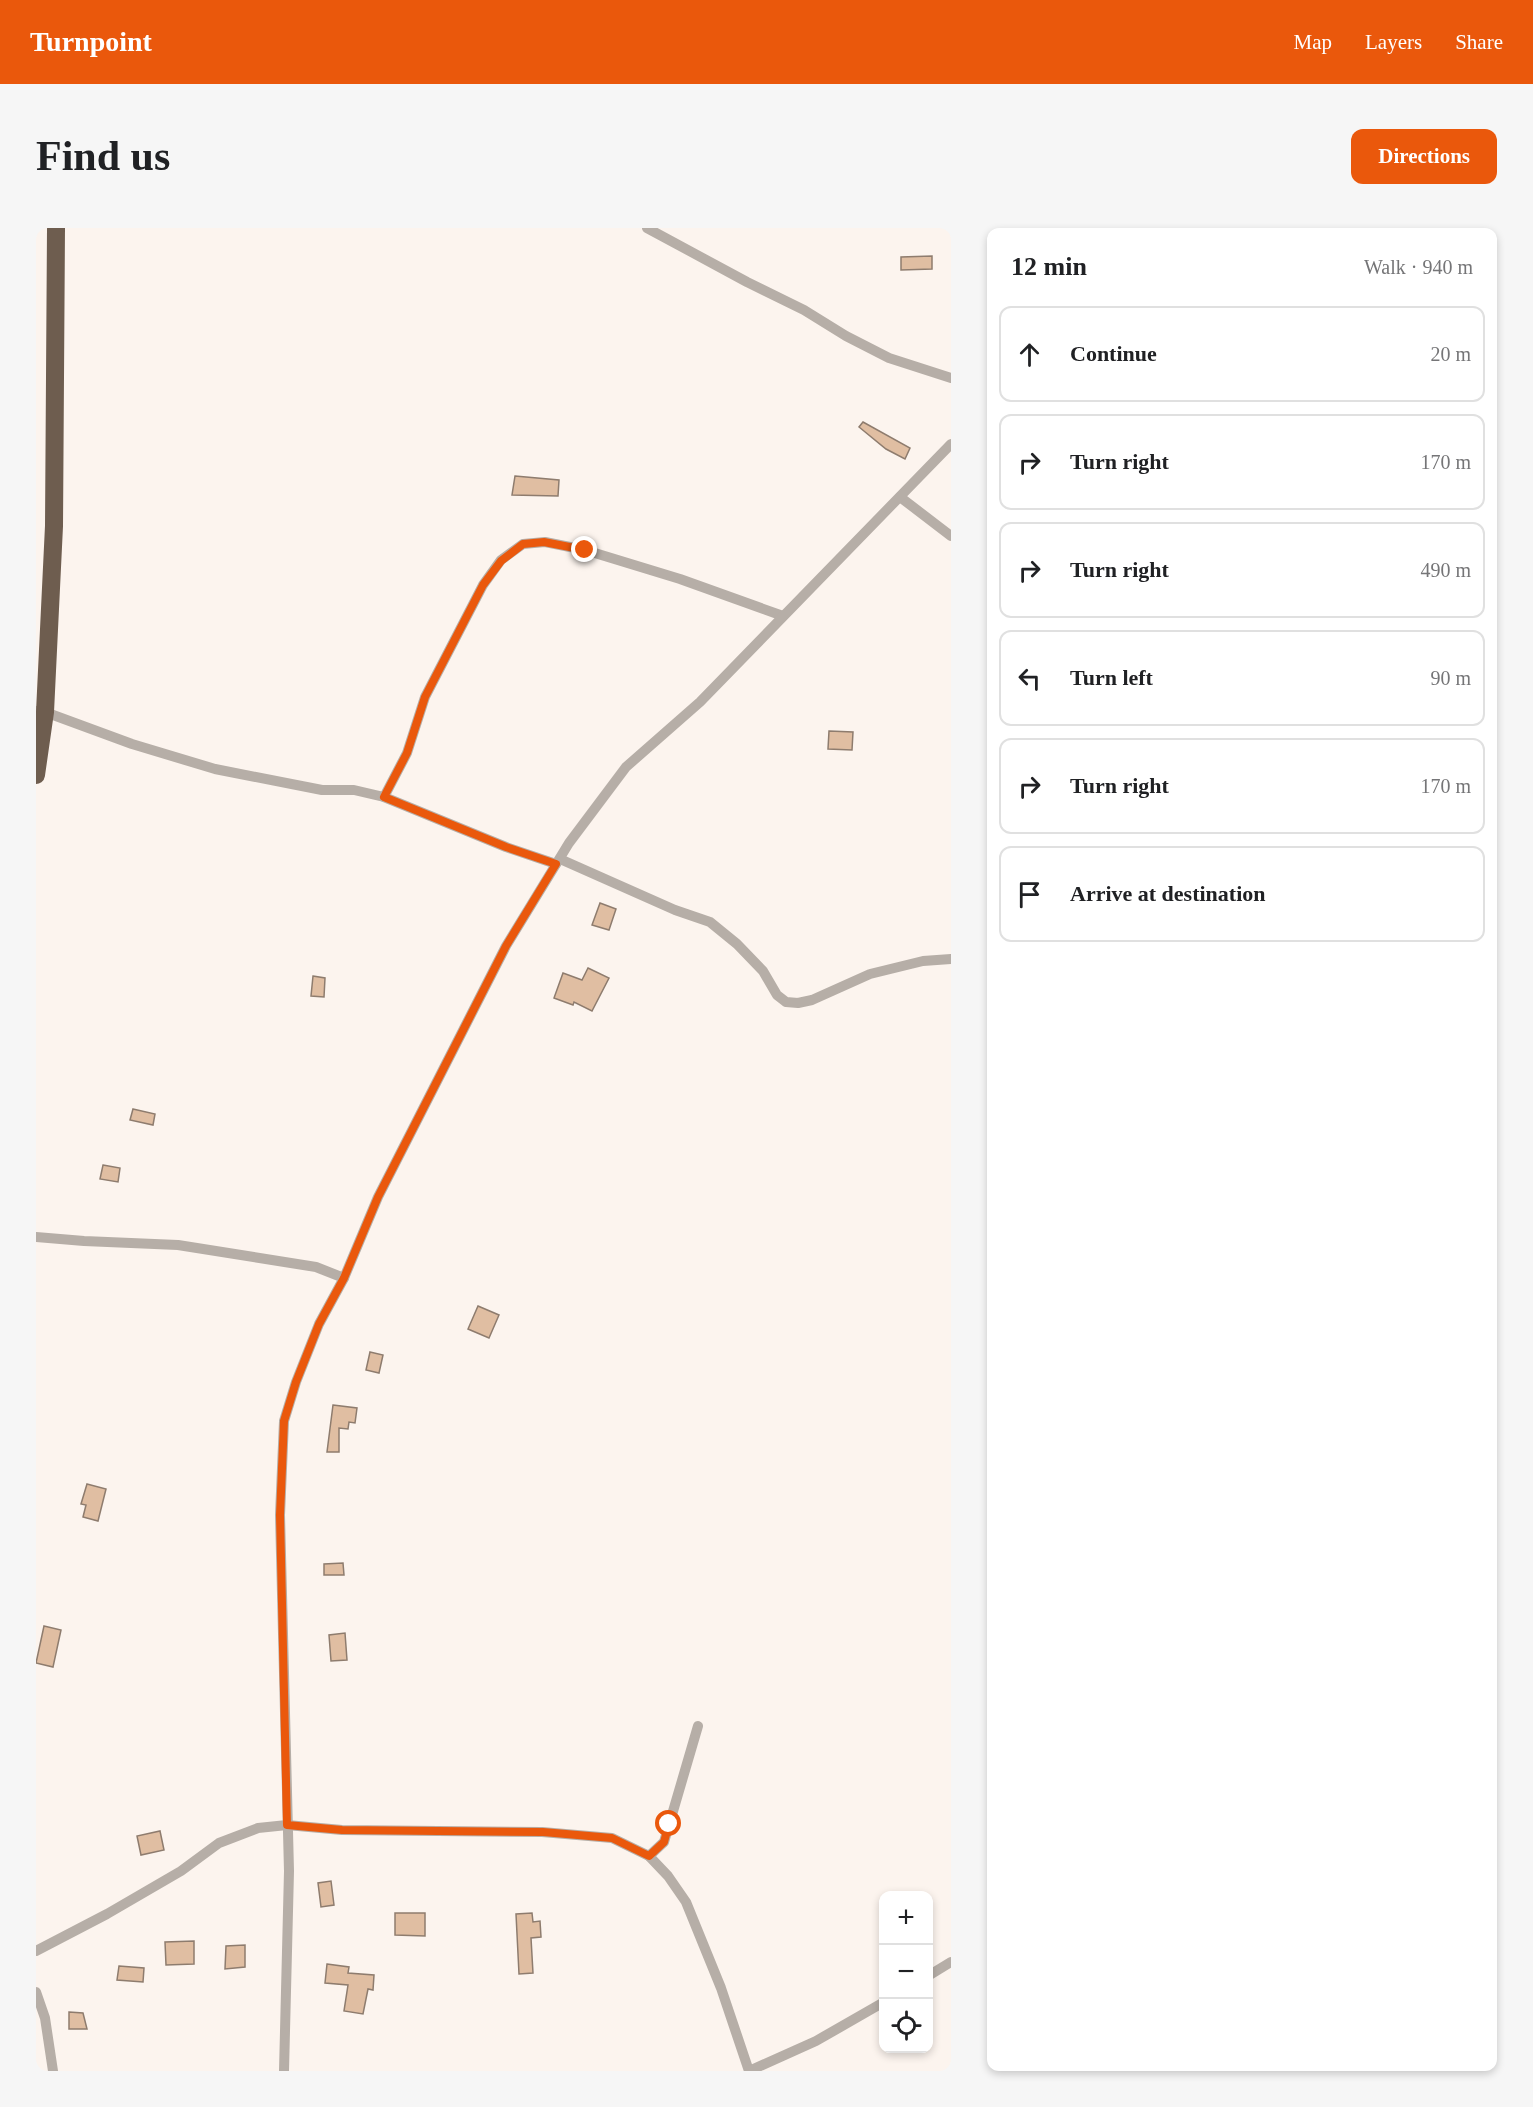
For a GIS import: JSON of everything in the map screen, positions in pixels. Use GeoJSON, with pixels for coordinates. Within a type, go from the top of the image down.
{"type":"FeatureCollection","features":[{"type":"Feature","properties":{"kind":"highway"},"geometry":{"type":"LineString","coordinates":[[36,775],[54,526],[56,228]]}},
{"type":"Feature","properties":{"kind":"street"},"geometry":{"type":"LineString","coordinates":[[647,228],[804,310],[846,336],[889,358],[951,378]]}},
{"type":"Feature","properties":{"kind":"street"},"geometry":{"type":"LineString","coordinates":[[284,2071],[289,1871],[280,1515],[284,1421],[296,1382],[319,1324],[344,1278],[378,1197],[506,946],[558,861],[626,767],[700,702],[951,444]]}},
{"type":"Feature","properties":{"kind":"street"},"geometry":{"type":"LineString","coordinates":[[900,497],[951,536]]}},
{"type":"Feature","properties":{"kind":"street"},"geometry":{"type":"LineString","coordinates":[[384,797],[407,753],[425,697],[483,585],[501,561],[523,544],[544,542],[585,550],[680,579],[783,616]]}},
{"type":"Feature","properties":{"kind":"street"},"geometry":{"type":"LineString","coordinates":[[40,711],[132,744],[215,769],[322,790],[354,790],[384,797],[506,847],[558,861],[675,910],[710,922],[763,971],[777,995],[786,1002],[798,1003],[812,1000],[870,974],[923,962],[951,959]]}},
{"type":"Feature","properties":{"kind":"street"},"geometry":{"type":"LineString","coordinates":[[36,1237],[178,1245],[316,1267],[344,1278]]}},
{"type":"Feature","properties":{"kind":"street"},"geometry":{"type":"LineString","coordinates":[[649,1856],[664,1842],[698,1726]]}},
{"type":"Feature","properties":{"kind":"street"},"geometry":{"type":"LineString","coordinates":[[36,1951],[107,1914],[181,1871],[219,1843],[258,1828],[287,1825],[342,1830],[543,1832],[612,1838],[649,1856],[668,1876],[686,1902],[721,1988],[749,2071],[816,2041],[879,2005]]}},
{"type":"Feature","properties":{"kind":"street"},"geometry":{"type":"LineString","coordinates":[[933,1973],[951,1962]]}},
{"type":"Feature","properties":{"kind":"street"},"geometry":{"type":"LineString","coordinates":[[36,1992],[45,2018],[53,2071]]}},
{"type":"Feature","properties":{"kind":"building"},"geometry":{"type":"Polygon","coordinates":[[[932,256],[932,269],[901,270],[901,257],[932,256]]]}},
{"type":"Feature","properties":{"kind":"building"},"geometry":{"type":"Polygon","coordinates":[[[863,422],[910,448],[905,459],[886,449],[859,427],[863,422]]]}},
{"type":"Feature","properties":{"kind":"building"},"geometry":{"type":"Polygon","coordinates":[[[515,476],[559,480],[558,496],[512,495],[515,476]]]}},
{"type":"Feature","properties":{"kind":"building"},"geometry":{"type":"Polygon","coordinates":[[[829,731],[853,732],[852,750],[828,749],[829,731]]]}},
{"type":"Feature","properties":{"kind":"building"},"geometry":{"type":"Polygon","coordinates":[[[600,903],[616,909],[609,930],[592,925],[600,903]]]}},
{"type":"Feature","properties":{"kind":"building"},"geometry":{"type":"Polygon","coordinates":[[[588,968],[609,978],[592,1011],[574,1002],[573,1005],[554,998],[563,973],[582,980],[588,968]]]}},
{"type":"Feature","properties":{"kind":"building"},"geometry":{"type":"Polygon","coordinates":[[[313,976],[325,978],[324,997],[311,996],[313,976]]]}},
{"type":"Feature","properties":{"kind":"building"},"geometry":{"type":"Polygon","coordinates":[[[133,1109],[155,1114],[153,1125],[130,1120],[133,1109]]]}},
{"type":"Feature","properties":{"kind":"building"},"geometry":{"type":"Polygon","coordinates":[[[103,1165],[120,1168],[118,1182],[100,1179],[103,1165]]]}},
{"type":"Feature","properties":{"kind":"building"},"geometry":{"type":"Polygon","coordinates":[[[478,1306],[499,1315],[489,1338],[468,1329],[478,1306]]]}},
{"type":"Feature","properties":{"kind":"building"},"geometry":{"type":"Polygon","coordinates":[[[370,1352],[383,1355],[379,1373],[366,1370],[370,1352]]]}},
{"type":"Feature","properties":{"kind":"building"},"geometry":{"type":"Polygon","coordinates":[[[333,1405],[357,1408],[355,1423],[349,1422],[348,1429],[339,1428],[339,1452],[327,1452],[333,1405]]]}},
{"type":"Feature","properties":{"kind":"building"},"geometry":{"type":"Polygon","coordinates":[[[87,1484],[106,1489],[98,1521],[83,1517],[86,1505],[81,1504],[87,1484]]]}},
{"type":"Feature","properties":{"kind":"building"},"geometry":{"type":"Polygon","coordinates":[[[343,1563],[344,1575],[324,1575],[324,1564],[343,1563]]]}},
{"type":"Feature","properties":{"kind":"building"},"geometry":{"type":"Polygon","coordinates":[[[44,1626],[61,1630],[53,1667],[36,1663],[44,1626]]]}},
{"type":"Feature","properties":{"kind":"building"},"geometry":{"type":"Polygon","coordinates":[[[345,1633],[347,1660],[331,1661],[329,1635],[345,1633]]]}},
{"type":"Feature","properties":{"kind":"building"},"geometry":{"type":"Polygon","coordinates":[[[160,1831],[164,1850],[141,1855],[137,1836],[160,1831]]]}},
{"type":"Feature","properties":{"kind":"building"},"geometry":{"type":"Polygon","coordinates":[[[331,1881],[334,1905],[321,1907],[318,1883],[331,1881]]]}},
{"type":"Feature","properties":{"kind":"building"},"geometry":{"type":"Polygon","coordinates":[[[395,1913],[425,1913],[425,1936],[395,1935],[395,1913]]]}},
{"type":"Feature","properties":{"kind":"building"},"geometry":{"type":"Polygon","coordinates":[[[532,1913],[533,1922],[540,1921],[541,1937],[531,1938],[533,1973],[519,1974],[516,1914],[532,1913]]]}},
{"type":"Feature","properties":{"kind":"building"},"geometry":{"type":"Polygon","coordinates":[[[194,1941],[194,1964],[166,1965],[165,1942],[194,1941]]]}},
{"type":"Feature","properties":{"kind":"building"},"geometry":{"type":"Polygon","coordinates":[[[245,1945],[245,1967],[225,1969],[226,1946],[245,1945]]]}},
{"type":"Feature","properties":{"kind":"building"},"geometry":{"type":"Polygon","coordinates":[[[327,1964],[349,1967],[348,1973],[374,1975],[373,1990],[368,1989],[363,2014],[344,2011],[348,1985],[325,1983],[327,1964]]]}},
{"type":"Feature","properties":{"kind":"building"},"geometry":{"type":"Polygon","coordinates":[[[119,1966],[144,1968],[143,1982],[117,1980],[119,1966]]]}},
{"type":"Feature","properties":{"kind":"building"},"geometry":{"type":"Polygon","coordinates":[[[69,2012],[83,2013],[87,2029],[69,2029],[69,2012]]]}},
{"type":"Feature","properties":{"kind":"route"},"geometry":{"type":"LineString","coordinates":[[585,550],[544,542],[523,544],[501,561],[483,585],[425,697],[407,753],[384,797],[506,847],[556,864],[506,946],[378,1197],[344,1278],[319,1324],[296,1382],[284,1421],[280,1515],[287,1825],[342,1830],[543,1832],[612,1838],[649,1856],[664,1842],[669,1824]]}}]}
